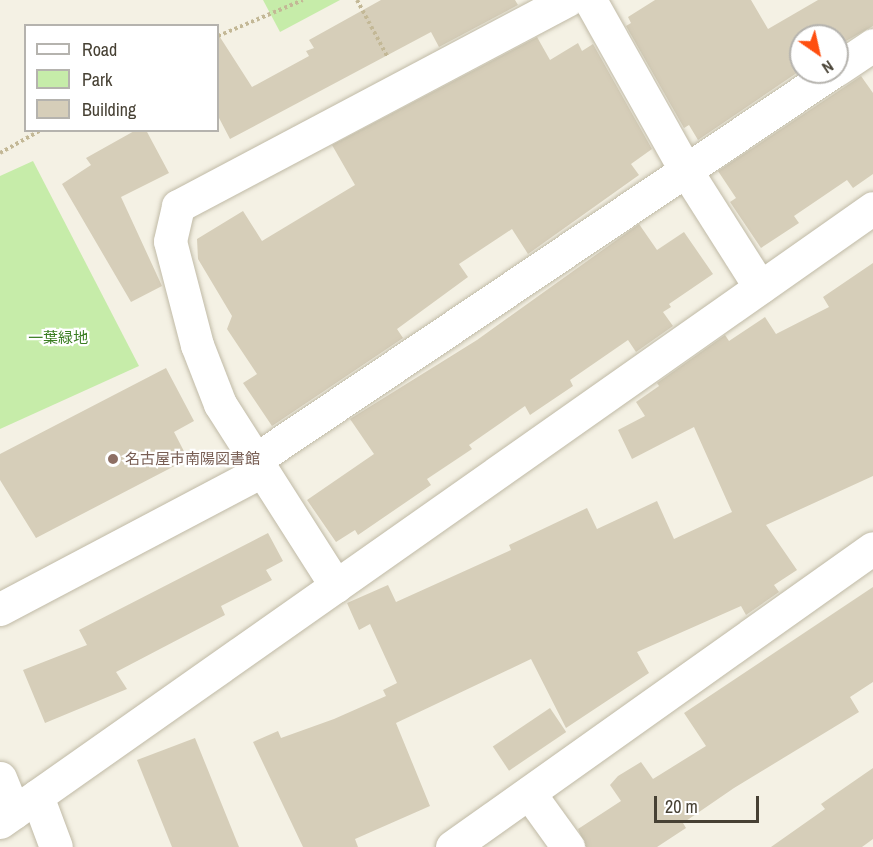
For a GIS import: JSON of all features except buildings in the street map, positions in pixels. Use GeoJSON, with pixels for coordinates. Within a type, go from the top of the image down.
{"type":"FeatureCollection","features":[{"type":"Feature","properties":{"kind":"street"},"geometry":{"type":"LineString","coordinates":[[336,586],[220,404],[196,345],[170,242],[178,206],[567,0]]}},
{"type":"Feature","properties":{"kind":"street"},"geometry":{"type":"LineString","coordinates":[[590,0],[685,169],[760,287]]}},
{"type":"Feature","properties":{"kind":"street"},"geometry":{"type":"LineString","coordinates":[[849,61],[873,45]]}},
{"type":"Feature","properties":{"kind":"street"},"geometry":{"type":"LineString","coordinates":[[0,609],[258,466],[685,169],[814,84]]}},
{"type":"Feature","properties":{"kind":"street"},"geometry":{"type":"LineString","coordinates":[[17,810],[873,208]]}},
{"type":"Feature","properties":{"kind":"street"},"geometry":{"type":"LineString","coordinates":[[452,847],[873,548]]}},
{"type":"Feature","properties":{"kind":"street"},"geometry":{"type":"LineString","coordinates":[[0,778],[17,810],[56,847]]}},
{"type":"Feature","properties":{"kind":"street"},"geometry":{"type":"LineString","coordinates":[[529,793],[568,847]]}},
{"type":"Feature","properties":{"kind":"path"},"geometry":{"type":"LineString","coordinates":[[219,36],[303,0]]}},
{"type":"Feature","properties":{"kind":"path"},"geometry":{"type":"LineString","coordinates":[[357,0],[403,86]]}},
{"type":"Feature","properties":{"kind":"path"},"geometry":{"type":"LineString","coordinates":[[0,153],[37,132]]}},
{"type":"Feature","properties":{"kind":"green space"},"geometry":{"type":"Polygon","coordinates":[[[263,0],[340,0],[280,32],[263,0]]]}},
{"type":"Feature","properties":{"kind":"green space","name":"一葉緑地"},"geometry":{"type":"Polygon","coordinates":[[[33,161],[139,366],[0,429],[0,176],[33,161]]]}},
{"type":"Feature","properties":{"kind":"place","name":"名古屋市南陽図書館"},"geometry":{"type":"Point","coordinates":[113,459]}}]}
